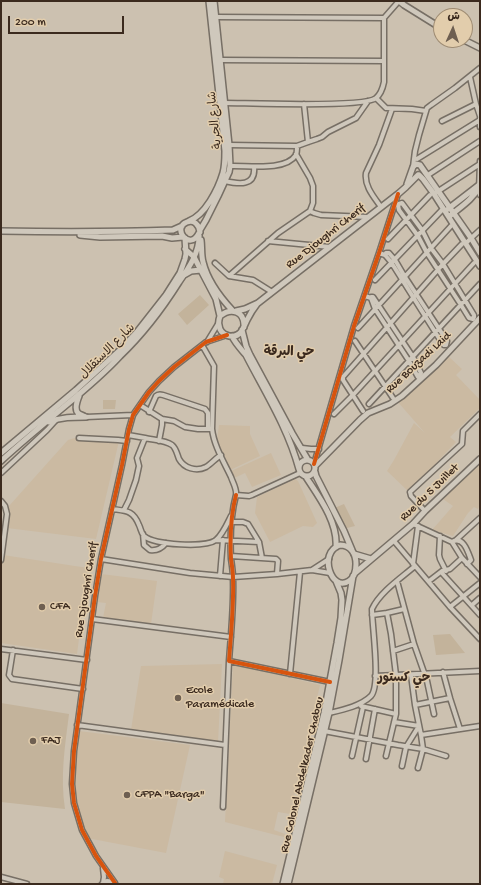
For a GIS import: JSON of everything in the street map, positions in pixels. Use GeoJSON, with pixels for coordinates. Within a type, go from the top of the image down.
{"type":"FeatureCollection","features":[{"type":"Feature","properties":{"kind":"main road","name":"شارع الحرية"},"geometry":{"type":"LineString","coordinates":[[189,221],[194,220],[210,202],[222,174],[225,162],[209,1]]}},
{"type":"Feature","properties":{"kind":"main road","name":"شارع الحرية"},"geometry":{"type":"LineString","coordinates":[[199,233],[225,181],[230,166],[221,60],[214,1]]}},
{"type":"Feature","properties":{"kind":"main road"},"geometry":{"type":"LineString","coordinates":[[399,1],[433,23]]}},
{"type":"Feature","properties":{"kind":"main road"},"geometry":{"type":"LineString","coordinates":[[406,187],[412,168],[418,161],[428,175],[434,193]]}},
{"type":"Feature","properties":{"kind":"main road"},"geometry":{"type":"LineString","coordinates":[[412,168],[414,173],[423,178],[446,210],[464,244],[480,266]]}},
{"type":"Feature","properties":{"kind":"main road"},"geometry":{"type":"LineString","coordinates":[[418,175],[422,172],[423,168]]}},
{"type":"Feature","properties":{"kind":"main road","name":"Rue Djoughri Cherif"},"geometry":{"type":"LineString","coordinates":[[258,303],[398,194],[418,175]]}},
{"type":"Feature","properties":{"kind":"main road"},"geometry":{"type":"LineString","coordinates":[[446,210],[480,185]]}},
{"type":"Feature","properties":{"kind":"main road"},"geometry":{"type":"LineString","coordinates":[[449,217],[477,193],[480,185]]}},
{"type":"Feature","properties":{"kind":"main road"},"geometry":{"type":"LineString","coordinates":[[446,210],[454,213],[480,253]]}},
{"type":"Feature","properties":{"kind":"main road"},"geometry":{"type":"LineString","coordinates":[[1,231],[116,232],[173,230],[189,221],[196,224],[199,228],[203,261],[207,272],[219,295],[234,311],[239,313],[243,319],[246,346],[292,434],[314,467],[316,476],[353,552],[356,561],[354,575],[350,580],[346,582],[336,581],[330,573],[328,560],[336,547],[342,545],[346,546],[353,552],[371,559]]}},
{"type":"Feature","properties":{"kind":"main road"},"geometry":{"type":"LineString","coordinates":[[182,226],[180,232],[184,238]]}},
{"type":"Feature","properties":{"kind":"main road"},"geometry":{"type":"LineString","coordinates":[[53,232],[100,237],[162,236],[184,238],[189,240],[192,240],[199,233]]}},
{"type":"Feature","properties":{"kind":"main road","name":"شارع الاستقلال"},"geometry":{"type":"LineString","coordinates":[[1,461],[80,394],[143,332],[183,276],[194,257],[199,242],[199,233]]}},
{"type":"Feature","properties":{"kind":"main road","name":"شارع الاستقلال"},"geometry":{"type":"LineString","coordinates":[[1,453],[76,390],[128,342],[154,312],[174,284],[183,265],[185,259],[184,238]]}},
{"type":"Feature","properties":{"kind":"main road"},"geometry":{"type":"LineString","coordinates":[[185,249],[194,257],[216,299],[220,316],[218,324],[221,331],[229,336],[246,355],[287,434],[299,471],[306,477],[324,505],[337,536],[336,547]]}},
{"type":"Feature","properties":{"kind":"main road"},"geometry":{"type":"LineString","coordinates":[[183,276],[191,271],[201,270]]}},
{"type":"Feature","properties":{"kind":"main road"},"geometry":{"type":"LineString","coordinates":[[220,316],[227,311],[245,309],[258,303]]}},
{"type":"Feature","properties":{"kind":"main road"},"geometry":{"type":"LineString","coordinates":[[229,336],[236,335],[243,328],[251,312],[258,303]]}},
{"type":"Feature","properties":{"kind":"main road","name":"Rue Bouzadi Laid"},"geometry":{"type":"LineString","coordinates":[[314,467],[360,420],[371,412],[395,401],[414,385],[436,365],[480,318]]}},
{"type":"Feature","properties":{"kind":"main road"},"geometry":{"type":"LineString","coordinates":[[80,394],[76,402],[76,409],[78,413],[86,417]]}},
{"type":"Feature","properties":{"kind":"main road"},"geometry":{"type":"LineString","coordinates":[[42,425],[67,417],[86,417]]}},
{"type":"Feature","properties":{"kind":"main road","name":"Rue du 5 Juillet"},"geometry":{"type":"LineString","coordinates":[[354,575],[371,559],[415,525],[425,511],[480,458]]}},
{"type":"Feature","properties":{"kind":"main road"},"geometry":{"type":"LineString","coordinates":[[299,471],[299,465],[301,462],[308,460]]}},
{"type":"Feature","properties":{"kind":"main road"},"geometry":{"type":"LineString","coordinates":[[306,477],[311,476],[314,467]]}},
{"type":"Feature","properties":{"kind":"main road","name":"Rue Colonel Abdelkader Chabou"},"geometry":{"type":"LineString","coordinates":[[288,884],[296,839],[339,660],[354,575]]}},
{"type":"Feature","properties":{"kind":"main road","name":"Rue Colonel Abdelkader Chabou"},"geometry":{"type":"LineString","coordinates":[[296,839],[324,731],[342,605],[341,593],[336,581]]}},
{"type":"Feature","properties":{"kind":"main road","name":"Rue Colonel Abdelkader Chabou"},"geometry":{"type":"LineString","coordinates":[[283,884],[293,854]]}},
{"type":"Feature","properties":{"kind":"street"},"geometry":{"type":"LineString","coordinates":[[225,103],[346,103],[368,101],[376,98],[382,90],[383,84],[384,18],[399,1]]}},
{"type":"Feature","properties":{"kind":"street"},"geometry":{"type":"LineString","coordinates":[[216,18],[384,18]]}},
{"type":"Feature","properties":{"kind":"street"},"geometry":{"type":"LineString","coordinates":[[221,60],[384,61]]}},
{"type":"Feature","properties":{"kind":"street"},"geometry":{"type":"LineString","coordinates":[[412,168],[421,126],[429,106],[470,77],[480,68]]}},
{"type":"Feature","properties":{"kind":"street"},"geometry":{"type":"LineString","coordinates":[[470,77],[480,118],[480,127]]}},
{"type":"Feature","properties":{"kind":"street"},"geometry":{"type":"LineString","coordinates":[[376,98],[384,107],[392,109],[426,111]]}},
{"type":"Feature","properties":{"kind":"street"},"geometry":{"type":"LineString","coordinates":[[229,145],[298,146],[322,137],[328,132],[356,118],[368,101]]}},
{"type":"Feature","properties":{"kind":"street"},"geometry":{"type":"LineString","coordinates":[[304,104],[308,142]]}},
{"type":"Feature","properties":{"kind":"street"},"geometry":{"type":"LineString","coordinates":[[442,121],[476,104]]}},
{"type":"Feature","properties":{"kind":"street"},"geometry":{"type":"LineString","coordinates":[[381,207],[367,186],[365,177],[379,145],[392,109]]}},
{"type":"Feature","properties":{"kind":"street"},"geometry":{"type":"LineString","coordinates":[[415,151],[418,161],[480,118]]}},
{"type":"Feature","properties":{"kind":"street"},"geometry":{"type":"LineString","coordinates":[[428,175],[480,141]]}},
{"type":"Feature","properties":{"kind":"street"},"geometry":{"type":"LineString","coordinates":[[230,166],[254,167],[281,165],[288,162],[296,154],[298,146]]}},
{"type":"Feature","properties":{"kind":"street"},"geometry":{"type":"LineString","coordinates":[[229,276],[268,241],[310,211],[313,203],[313,186],[296,154]]}},
{"type":"Feature","properties":{"kind":"street"},"geometry":{"type":"LineString","coordinates":[[480,162],[480,195]]}},
{"type":"Feature","properties":{"kind":"street"},"geometry":{"type":"LineString","coordinates":[[388,239],[410,215],[434,193],[480,162]]}},
{"type":"Feature","properties":{"kind":"street"},"geometry":{"type":"LineString","coordinates":[[225,181],[245,183],[253,176],[255,171],[254,167]]}},
{"type":"Feature","properties":{"kind":"street"},"geometry":{"type":"LineString","coordinates":[[314,467],[354,326],[398,194]]}},
{"type":"Feature","properties":{"kind":"street"},"geometry":{"type":"LineString","coordinates":[[399,204],[403,204],[410,215],[422,230],[431,248],[443,264],[465,300],[474,315],[473,319],[469,318],[462,304],[427,253],[418,236],[399,210],[399,204]]}},
{"type":"Feature","properties":{"kind":"street"},"geometry":{"type":"LineString","coordinates":[[375,280],[422,230],[446,210]]}},
{"type":"Feature","properties":{"kind":"street"},"geometry":{"type":"LineString","coordinates":[[310,211],[321,215],[368,217]]}},
{"type":"Feature","properties":{"kind":"street"},"geometry":{"type":"LineString","coordinates":[[358,328],[451,226]]}},
{"type":"Feature","properties":{"kind":"street"},"geometry":{"type":"LineString","coordinates":[[363,411],[343,380],[346,372],[443,264],[480,230]]}},
{"type":"Feature","properties":{"kind":"street"},"geometry":{"type":"LineString","coordinates":[[268,241],[330,246]]}},
{"type":"Feature","properties":{"kind":"street"},"geometry":{"type":"LineString","coordinates":[[379,253],[386,255],[386,253],[389,253],[403,279],[429,313],[437,331]]}},
{"type":"Feature","properties":{"kind":"street"},"geometry":{"type":"LineString","coordinates":[[215,263],[229,276],[253,280],[272,292]]}},
{"type":"Feature","properties":{"kind":"street"},"geometry":{"type":"LineString","coordinates":[[334,414],[474,263]]}},
{"type":"Feature","properties":{"kind":"street"},"geometry":{"type":"LineString","coordinates":[[369,404],[480,284]]}},
{"type":"Feature","properties":{"kind":"street"},"geometry":{"type":"LineString","coordinates":[[365,296],[370,298],[411,359]]}},
{"type":"Feature","properties":{"kind":"street"},"geometry":{"type":"LineString","coordinates":[[415,296],[425,317],[437,331]]}},
{"type":"Feature","properties":{"kind":"street"},"geometry":{"type":"LineString","coordinates":[[204,343],[218,324]]}},
{"type":"Feature","properties":{"kind":"street"},"geometry":{"type":"LineString","coordinates":[[204,343],[229,336]]}},
{"type":"Feature","properties":{"kind":"street"},"geometry":{"type":"LineString","coordinates":[[355,340],[393,398]]}},
{"type":"Feature","properties":{"kind":"street"},"geometry":{"type":"LineString","coordinates":[[204,343],[214,366],[210,429]]}},
{"type":"Feature","properties":{"kind":"street","name":"Rue Djoughri Cherif"},"geometry":{"type":"LineString","coordinates":[[115,883],[103,867],[82,830],[74,803],[72,784],[77,725],[101,559],[133,415],[159,381],[204,343]]}},
{"type":"Feature","properties":{"kind":"street"},"geometry":{"type":"LineString","coordinates":[[150,412],[156,396],[161,394],[205,409],[208,413],[210,429],[236,489],[231,540],[233,603],[223,807]]}},
{"type":"Feature","properties":{"kind":"street"},"geometry":{"type":"LineString","coordinates":[[140,405],[162,419],[174,421],[185,427],[210,429]]}},
{"type":"Feature","properties":{"kind":"street"},"geometry":{"type":"LineString","coordinates":[[425,511],[411,496],[410,492],[462,444],[463,431],[480,414]]}},
{"type":"Feature","properties":{"kind":"street"},"geometry":{"type":"LineString","coordinates":[[86,417],[133,415]]}},
{"type":"Feature","properties":{"kind":"street"},"geometry":{"type":"LineString","coordinates":[[1,473],[57,419]]}},
{"type":"Feature","properties":{"kind":"street"},"geometry":{"type":"LineString","coordinates":[[160,441],[162,419]]}},
{"type":"Feature","properties":{"kind":"street"},"geometry":{"type":"LineString","coordinates":[[128,435],[160,441],[172,445],[175,448],[180,460],[190,468],[206,467],[221,455]]}},
{"type":"Feature","properties":{"kind":"street"},"geometry":{"type":"LineString","coordinates":[[80,438],[127,441]]}},
{"type":"Feature","properties":{"kind":"street"},"geometry":{"type":"LineString","coordinates":[[124,510],[136,480],[139,466],[137,458],[145,438]]}},
{"type":"Feature","properties":{"kind":"street"},"geometry":{"type":"LineString","coordinates":[[302,448],[311,450],[319,449]]}},
{"type":"Feature","properties":{"kind":"street"},"geometry":{"type":"LineString","coordinates":[[236,495],[252,495],[299,471]]}},
{"type":"Feature","properties":{"kind":"street"},"geometry":{"type":"LineString","coordinates":[[1,501],[7,510],[7,517],[3,527],[1,560]]}},
{"type":"Feature","properties":{"kind":"street"},"geometry":{"type":"LineString","coordinates":[[112,509],[124,510],[134,516],[139,525],[144,545],[150,550],[160,549],[166,543]]}},
{"type":"Feature","properties":{"kind":"street"},"geometry":{"type":"LineString","coordinates":[[216,540],[221,535],[233,514]]}},
{"type":"Feature","properties":{"kind":"street"},"geometry":{"type":"LineString","coordinates":[[454,541],[480,518]]}},
{"type":"Feature","properties":{"kind":"street"},"geometry":{"type":"LineString","coordinates":[[232,522],[243,522],[248,524],[259,542],[262,558]]}},
{"type":"Feature","properties":{"kind":"street"},"geometry":{"type":"LineString","coordinates":[[326,713],[356,705],[371,696],[374,692],[375,676],[372,609],[383,594],[414,565],[415,525],[440,536],[454,541],[459,540],[463,543],[471,558],[471,561],[467,564]]}},
{"type":"Feature","properties":{"kind":"street"},"geometry":{"type":"LineString","coordinates":[[142,534],[150,540],[166,543],[200,544],[216,540],[259,542]]}},
{"type":"Feature","properties":{"kind":"street"},"geometry":{"type":"LineString","coordinates":[[440,536],[439,555],[446,571]]}},
{"type":"Feature","properties":{"kind":"street"},"geometry":{"type":"LineString","coordinates":[[220,576],[222,540]]}},
{"type":"Feature","properties":{"kind":"street"},"geometry":{"type":"LineString","coordinates":[[394,541],[480,640]]}},
{"type":"Feature","properties":{"kind":"street"},"geometry":{"type":"LineString","coordinates":[[454,541],[462,558],[480,577]]}},
{"type":"Feature","properties":{"kind":"street"},"geometry":{"type":"LineString","coordinates":[[231,556],[276,559],[278,561],[277,574]]}},
{"type":"Feature","properties":{"kind":"street"},"geometry":{"type":"LineString","coordinates":[[429,582],[441,572],[450,569],[462,558]]}},
{"type":"Feature","properties":{"kind":"street"},"geometry":{"type":"LineString","coordinates":[[101,559],[233,578],[312,570],[330,573]]}},
{"type":"Feature","properties":{"kind":"street"},"geometry":{"type":"LineString","coordinates":[[312,570],[328,560]]}},
{"type":"Feature","properties":{"kind":"street"},"geometry":{"type":"LineString","coordinates":[[290,674],[300,572]]}},
{"type":"Feature","properties":{"kind":"street"},"geometry":{"type":"LineString","coordinates":[[441,572],[480,614]]}},
{"type":"Feature","properties":{"kind":"street"},"geometry":{"type":"LineString","coordinates":[[397,581],[414,644],[427,681],[434,714]]}},
{"type":"Feature","properties":{"kind":"street"},"geometry":{"type":"LineString","coordinates":[[450,607],[480,583]]}},
{"type":"Feature","properties":{"kind":"street"},"geometry":{"type":"LineString","coordinates":[[472,605],[480,598]]}},
{"type":"Feature","properties":{"kind":"street"},"geometry":{"type":"LineString","coordinates":[[372,615],[404,609]]}},
{"type":"Feature","properties":{"kind":"street"},"geometry":{"type":"LineString","coordinates":[[386,756],[396,714],[396,675],[387,613]]}},
{"type":"Feature","properties":{"kind":"street"},"geometry":{"type":"LineString","coordinates":[[92,619],[231,637]]}},
{"type":"Feature","properties":{"kind":"street"},"geometry":{"type":"LineString","coordinates":[[393,651],[414,644]]}},
{"type":"Feature","properties":{"kind":"street"},"geometry":{"type":"LineString","coordinates":[[1,649],[87,660]]}},
{"type":"Feature","properties":{"kind":"street"},"geometry":{"type":"LineString","coordinates":[[14,650],[9,675],[12,679],[83,689]]}},
{"type":"Feature","properties":{"kind":"street"},"geometry":{"type":"LineString","coordinates":[[229,661],[330,682]]}},
{"type":"Feature","properties":{"kind":"street"},"geometry":{"type":"LineString","coordinates":[[375,676],[443,672],[480,672]]}},
{"type":"Feature","properties":{"kind":"street"},"geometry":{"type":"LineString","coordinates":[[443,672],[460,729]]}},
{"type":"Feature","properties":{"kind":"street"},"geometry":{"type":"LineString","coordinates":[[411,675],[423,749],[418,768]]}},
{"type":"Feature","properties":{"kind":"street"},"geometry":{"type":"LineString","coordinates":[[415,705],[450,698]]}},
{"type":"Feature","properties":{"kind":"street"},"geometry":{"type":"LineString","coordinates":[[356,705],[396,714]]}},
{"type":"Feature","properties":{"kind":"street"},"geometry":{"type":"LineString","coordinates":[[352,756],[363,707]]}},
{"type":"Feature","properties":{"kind":"street"},"geometry":{"type":"LineString","coordinates":[[366,759],[375,709]]}},
{"type":"Feature","properties":{"kind":"street"},"geometry":{"type":"LineString","coordinates":[[394,722],[419,726]]}},
{"type":"Feature","properties":{"kind":"street"},"geometry":{"type":"LineString","coordinates":[[77,725],[226,745]]}},
{"type":"Feature","properties":{"kind":"street"},"geometry":{"type":"LineString","coordinates":[[402,766],[406,747],[419,726]]}},
{"type":"Feature","properties":{"kind":"street"},"geometry":{"type":"LineString","coordinates":[[421,735],[480,726]]}},
{"type":"Feature","properties":{"kind":"street"},"geometry":{"type":"LineString","coordinates":[[324,731],[423,749],[446,756]]}},
{"type":"Feature","properties":{"kind":"street"},"geometry":{"type":"LineString","coordinates":[[102,884],[104,877],[103,867]]}},
{"type":"Feature","properties":{"kind":"street"},"geometry":{"type":"LineString","coordinates":[[1,878],[28,884]]}},
{"type":"Feature","properties":{"kind":"street"},"geometry":{"type":"LineString","coordinates":[[102,884],[110,881],[115,883]]}},
{"type":"Feature","properties":{"kind":"shaded area"},"geometry":{"type":"Polygon","coordinates":[[[200,295],[209,305],[187,325],[178,314],[200,295]]]}},
{"type":"Feature","properties":{"kind":"shaded area"},"geometry":{"type":"Polygon","coordinates":[[[448,356],[462,369],[456,375],[480,400],[480,408],[450,437],[456,442],[409,492],[387,471],[414,423],[425,433],[397,401],[448,356]]]}},
{"type":"Feature","properties":{"kind":"shaded area"},"geometry":{"type":"Polygon","coordinates":[[[103,400],[116,400],[115,409],[103,409],[103,400]]]}},
{"type":"Feature","properties":{"kind":"shaded area"},"geometry":{"type":"Polygon","coordinates":[[[219,425],[250,426],[250,434],[260,456],[228,471],[216,443],[219,425]]]}},
{"type":"Feature","properties":{"kind":"shaded area"},"geometry":{"type":"Polygon","coordinates":[[[75,438],[116,439],[119,441],[96,539],[7,528],[9,506],[68,440],[75,438]]]}},
{"type":"Feature","properties":{"kind":"shaded area"},"geometry":{"type":"Polygon","coordinates":[[[271,453],[281,475],[252,487],[245,473],[232,479],[229,472],[271,453]]]}},
{"type":"Feature","properties":{"kind":"shaded area"},"geometry":{"type":"Polygon","coordinates":[[[478,465],[480,466],[480,505],[478,509],[474,507],[468,513],[453,536],[432,530],[453,506],[443,499],[478,465]]]}},
{"type":"Feature","properties":{"kind":"shaded area"},"geometry":{"type":"Polygon","coordinates":[[[295,479],[298,481],[317,523],[313,527],[303,526],[270,542],[255,513],[257,497],[295,479]]]}},
{"type":"Feature","properties":{"kind":"shaded area"},"geometry":{"type":"Polygon","coordinates":[[[344,504],[355,526],[343,529],[332,509],[344,504]]]}},
{"type":"Feature","properties":{"kind":"shaded area","name":"CFA"},"geometry":{"type":"Polygon","coordinates":[[[3,555],[88,568],[77,654],[1,643],[1,571],[3,555]]]}},
{"type":"Feature","properties":{"kind":"shaded area"},"geometry":{"type":"Polygon","coordinates":[[[101,574],[157,581],[151,624],[103,618],[106,603],[97,602],[101,574]]]}},
{"type":"Feature","properties":{"kind":"shaded area"},"geometry":{"type":"Polygon","coordinates":[[[450,634],[465,653],[436,655],[433,635],[450,634]]]}},
{"type":"Feature","properties":{"kind":"shaded area","name":"Ecole Paramédicale"},"geometry":{"type":"Polygon","coordinates":[[[222,664],[218,742],[131,730],[141,666],[222,664]]]}},
{"type":"Feature","properties":{"kind":"shaded area"},"geometry":{"type":"Polygon","coordinates":[[[233,664],[320,685],[290,814],[278,812],[274,830],[285,834],[284,837],[225,822],[233,664]]]}},
{"type":"Feature","properties":{"kind":"shaded area","name":"FAJ"},"geometry":{"type":"Polygon","coordinates":[[[1,703],[69,714],[63,773],[65,809],[1,802],[1,703]]]}},
{"type":"Feature","properties":{"kind":"shaded area","name":"CFPA \"Barga\""},"geometry":{"type":"Polygon","coordinates":[[[79,731],[190,745],[166,853],[87,838],[78,814],[74,789],[74,775],[79,731]]]}},
{"type":"Feature","properties":{"kind":"shaded area"},"geometry":{"type":"Polygon","coordinates":[[[225,851],[277,865],[272,884],[223,884],[224,879],[219,877],[225,851]]]}},
{"type":"Feature","properties":{"kind":"cycle path"},"geometry":{"type":"LineString","coordinates":[[314,464],[354,326],[398,194]]}},
{"type":"Feature","properties":{"kind":"cycle path"},"geometry":{"type":"LineString","coordinates":[[115,883],[96,856],[82,830],[74,803],[72,784],[74,751],[101,559],[133,415],[149,392],[174,367],[206,342],[227,335]]}},
{"type":"Feature","properties":{"kind":"cycle path"},"geometry":{"type":"LineString","coordinates":[[236,495],[231,535],[233,598],[229,661],[330,682]]}},
{"type":"Feature","properties":{"kind":"place","name":"CFA"},"geometry":{"type":"Point","coordinates":[42,607]}},
{"type":"Feature","properties":{"kind":"place","name":"Ecole Paramédicale"},"geometry":{"type":"Point","coordinates":[178,698]}},
{"type":"Feature","properties":{"kind":"place","name":"FAJ"},"geometry":{"type":"Point","coordinates":[33,741]}},
{"type":"Feature","properties":{"kind":"place","name":"CFPA \"Barga\""},"geometry":{"type":"Point","coordinates":[127,795]}},
{"type":"Feature","properties":{"kind":"district","name":"حي البرقة"},"geometry":{"type":"Point","coordinates":[289,353]}},
{"type":"Feature","properties":{"kind":"district","name":"حي كستور"},"geometry":{"type":"Point","coordinates":[404,679]}}]}
